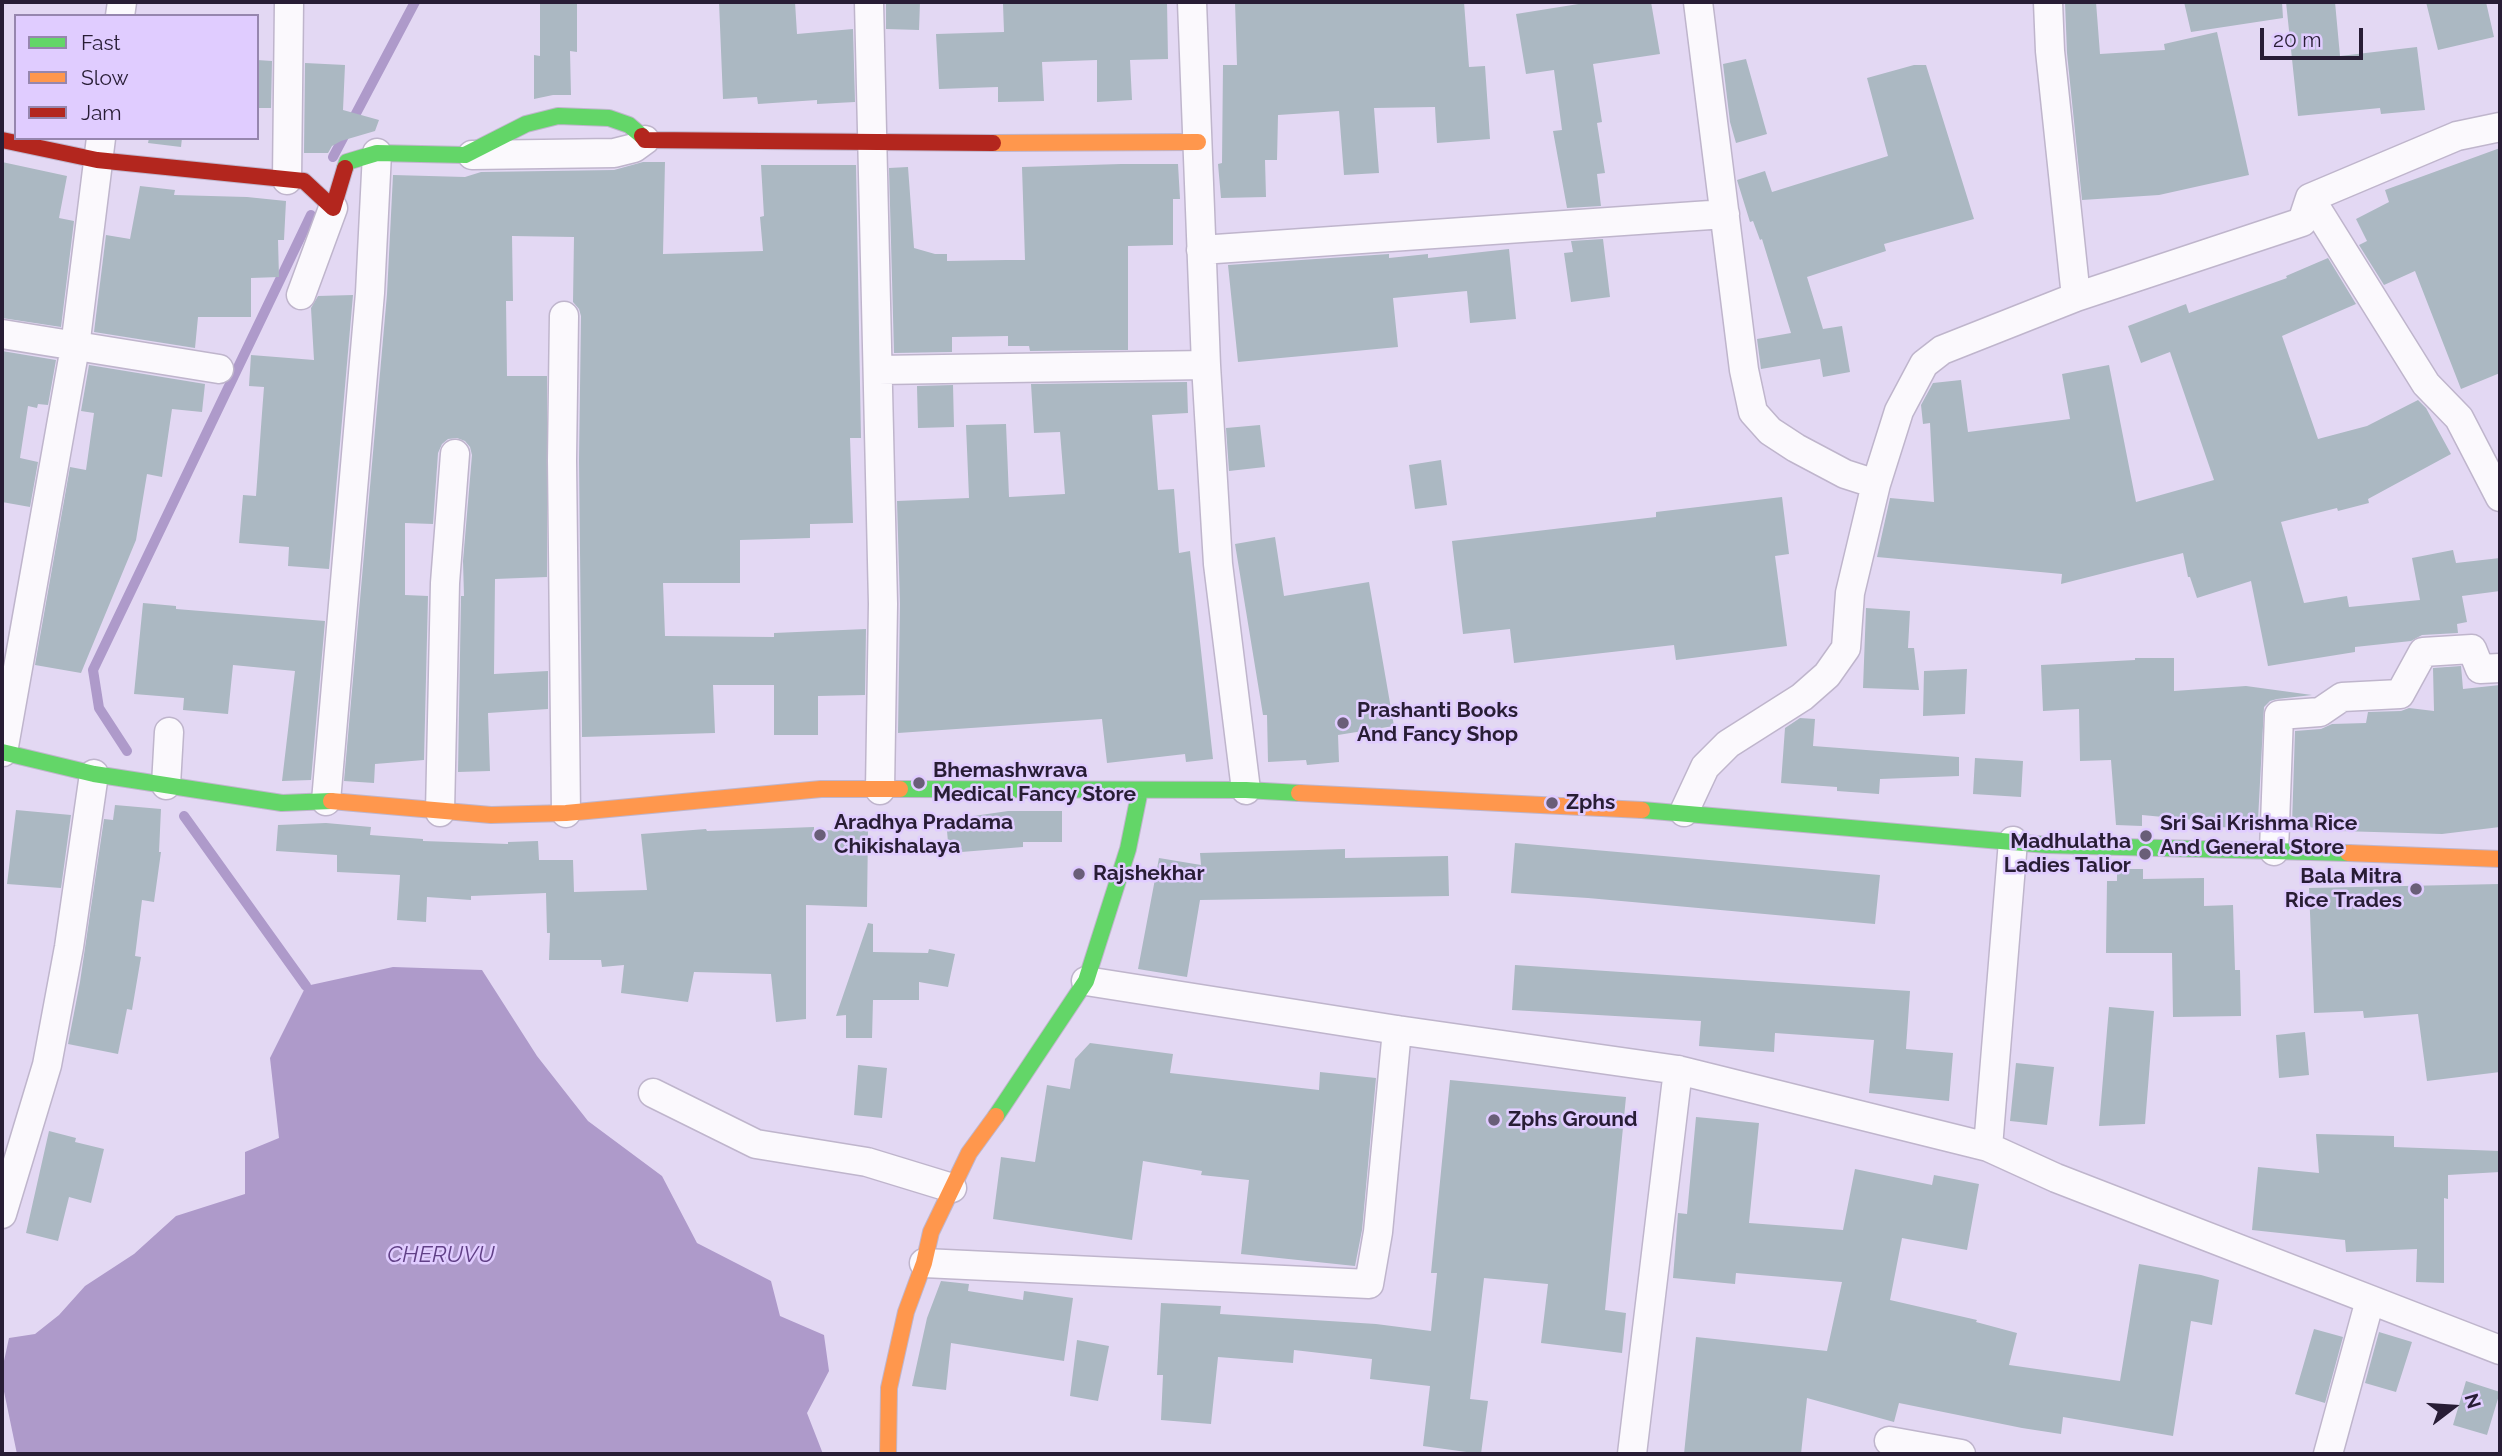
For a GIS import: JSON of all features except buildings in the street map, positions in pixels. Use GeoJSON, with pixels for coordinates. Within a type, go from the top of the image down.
{"type":"FeatureCollection","features":[{"type":"Feature","properties":{"kind":"main road"},"geometry":{"type":"LineString","coordinates":[[2,140],[99,149],[304,181],[333,208],[347,162],[377,153],[465,155],[526,124],[558,116],[608,118],[629,125],[645,140],[872,143],[1198,142]]}},
{"type":"Feature","properties":{"kind":"main road"},"geometry":{"type":"LineString","coordinates":[[2,752],[93,774],[282,803],[326,801],[491,815],[566,813],[821,789],[1245,790],[1684,812],[2047,845],[2500,859]]}},
{"type":"Feature","properties":{"kind":"main road"},"geometry":{"type":"LineString","coordinates":[[888,1454],[889,1388],[906,1312],[924,1263],[931,1232],[969,1153],[1019,1084],[1086,981],[1128,849],[1140,790]]}},
{"type":"Feature","properties":{"kind":"street"},"geometry":{"type":"LineString","coordinates":[[287,180],[289,2]]}},
{"type":"Feature","properties":{"kind":"street"},"geometry":{"type":"LineString","coordinates":[[869,2],[883,604],[880,790]]}},
{"type":"Feature","properties":{"kind":"street"},"geometry":{"type":"LineString","coordinates":[[1192,2],[1206,365],[1218,564],[1245,790]]}},
{"type":"Feature","properties":{"kind":"street"},"geometry":{"type":"LineString","coordinates":[[1699,2],[1744,370],[1753,412],[1770,431],[1796,448],[1845,474],[1876,484]]}},
{"type":"Feature","properties":{"kind":"street"},"geometry":{"type":"LineString","coordinates":[[2048,2],[2050,51],[2076,297]]}},
{"type":"Feature","properties":{"kind":"street"},"geometry":{"type":"LineString","coordinates":[[1684,812],[1705,767],[1728,744],[1802,697],[1827,675],[1846,648],[1850,593],[1876,484],[1899,411],[1924,364],[1942,350],[2076,297],[2302,222],[2310,198],[2457,136],[2500,127]]}},
{"type":"Feature","properties":{"kind":"street"},"geometry":{"type":"LineString","coordinates":[[465,155],[614,153],[634,148],[645,140]]}},
{"type":"Feature","properties":{"kind":"street"},"geometry":{"type":"LineString","coordinates":[[2,752],[75,347],[99,149]]}},
{"type":"Feature","properties":{"kind":"street"},"geometry":{"type":"LineString","coordinates":[[326,801],[370,293],[377,153]]}},
{"type":"Feature","properties":{"kind":"street"},"geometry":{"type":"LineString","coordinates":[[2310,198],[2426,384],[2459,418],[2500,497]]}},
{"type":"Feature","properties":{"kind":"street"},"geometry":{"type":"LineString","coordinates":[[302,295],[333,208]]}},
{"type":"Feature","properties":{"kind":"street"},"geometry":{"type":"LineString","coordinates":[[1201,250],[1725,214]]}},
{"type":"Feature","properties":{"kind":"street"},"geometry":{"type":"LineString","coordinates":[[564,316],[562,460],[566,813]]}},
{"type":"Feature","properties":{"kind":"street"},"geometry":{"type":"LineString","coordinates":[[2,334],[219,369]]}},
{"type":"Feature","properties":{"kind":"street"},"geometry":{"type":"LineString","coordinates":[[878,370],[1206,365]]}},
{"type":"Feature","properties":{"kind":"street"},"geometry":{"type":"LineString","coordinates":[[440,812],[445,583],[455,454]]}},
{"type":"Feature","properties":{"kind":"street"},"geometry":{"type":"LineString","coordinates":[[2274,850],[2279,715],[2320,712],[2343,697],[2400,694],[2423,652],[2472,649],[2480,669],[2500,668]]}},
{"type":"Feature","properties":{"kind":"street"},"geometry":{"type":"LineString","coordinates":[[166,785],[169,732]]}},
{"type":"Feature","properties":{"kind":"street"},"geometry":{"type":"LineString","coordinates":[[2,1214],[47,1065],[69,947],[93,774]]}},
{"type":"Feature","properties":{"kind":"street"},"geometry":{"type":"LineString","coordinates":[[1988,1147],[2013,841]]}},
{"type":"Feature","properties":{"kind":"street"},"geometry":{"type":"LineString","coordinates":[[1086,981],[1397,1030],[1678,1070],[1988,1147],[2056,1178],[2500,1350]]}},
{"type":"Feature","properties":{"kind":"street"},"geometry":{"type":"LineString","coordinates":[[924,1263],[1369,1284],[1378,1232],[1397,1030]]}},
{"type":"Feature","properties":{"kind":"street"},"geometry":{"type":"LineString","coordinates":[[1632,1454],[1678,1070]]}},
{"type":"Feature","properties":{"kind":"street"},"geometry":{"type":"LineString","coordinates":[[653,1093],[757,1144],[867,1163],[952,1188]]}},
{"type":"Feature","properties":{"kind":"street"},"geometry":{"type":"LineString","coordinates":[[2328,1454],[2371,1300]]}},
{"type":"Feature","properties":{"kind":"street"},"geometry":{"type":"LineString","coordinates":[[1889,1441],[1961,1454]]}},
{"type":"Feature","properties":{"kind":"water","name":"CHERUVU"},"geometry":{"type":"Polygon","coordinates":[[[393,967],[482,970],[537,1056],[588,1121],[662,1176],[697,1243],[771,1281],[780,1316],[824,1335],[829,1371],[807,1413],[823,1454],[17,1454],[2,1382],[9,1338],[35,1334],[59,1315],[85,1286],[134,1254],[176,1216],[245,1194],[245,1152],[279,1138],[270,1058],[306,986],[393,967]]]}},
{"type":"Feature","properties":{"kind":"waterway"},"geometry":{"type":"LineString","coordinates":[[333,157],[415,2]]}},
{"type":"Feature","properties":{"kind":"waterway"},"geometry":{"type":"LineString","coordinates":[[127,751],[99,708],[93,670],[311,215]]}},
{"type":"Feature","properties":{"kind":"waterway"},"geometry":{"type":"LineString","coordinates":[[184,816],[306,986]]}},
{"type":"Feature","properties":{"kind":"traffic: fast"},"geometry":{"type":"LineString","coordinates":[[345,168],[347,162],[377,153],[465,155],[526,124],[558,116],[609,118],[629,125],[642,136]]}},
{"type":"Feature","properties":{"kind":"traffic: fast"},"geometry":{"type":"LineString","coordinates":[[2,752],[94,774],[282,803],[331,801]]}},
{"type":"Feature","properties":{"kind":"traffic: fast"},"geometry":{"type":"LineString","coordinates":[[900,789],[1246,790],[1299,793]]}},
{"type":"Feature","properties":{"kind":"traffic: fast"},"geometry":{"type":"LineString","coordinates":[[996,1116],[1086,981],[1128,849],[1140,790]]}},
{"type":"Feature","properties":{"kind":"traffic: fast"},"geometry":{"type":"LineString","coordinates":[[1642,810],[2047,845],[2348,853]]}},
{"type":"Feature","properties":{"kind":"traffic: slow"},"geometry":{"type":"LineString","coordinates":[[993,143],[1198,142]]}},
{"type":"Feature","properties":{"kind":"traffic: slow"},"geometry":{"type":"LineString","coordinates":[[331,801],[491,815],[566,813],[821,789],[900,789]]}},
{"type":"Feature","properties":{"kind":"traffic: slow"},"geometry":{"type":"LineString","coordinates":[[1299,793],[1642,810]]}},
{"type":"Feature","properties":{"kind":"traffic: slow"},"geometry":{"type":"LineString","coordinates":[[2348,853],[2500,859]]}},
{"type":"Feature","properties":{"kind":"traffic: slow"},"geometry":{"type":"LineString","coordinates":[[888,1454],[889,1388],[906,1312],[924,1263],[931,1232],[969,1153],[996,1116]]}},
{"type":"Feature","properties":{"kind":"traffic: jam"},"geometry":{"type":"LineString","coordinates":[[642,136],[645,140],[993,143]]}},
{"type":"Feature","properties":{"kind":"traffic: jam"},"geometry":{"type":"LineString","coordinates":[[2,140],[97,160],[304,181],[333,208],[345,168]]}},
{"type":"Feature","properties":{"kind":"place","name":"Prashanti Books And Fancy Shop"},"geometry":{"type":"Point","coordinates":[1343,723]}},
{"type":"Feature","properties":{"kind":"place","name":"Bhemashwrava Medical Fancy Store"},"geometry":{"type":"Point","coordinates":[919,783]}},
{"type":"Feature","properties":{"kind":"place","name":"Zphs"},"geometry":{"type":"Point","coordinates":[1552,803]}},
{"type":"Feature","properties":{"kind":"place","name":"Aradhya Pradama Chikishalaya"},"geometry":{"type":"Point","coordinates":[820,835]}},
{"type":"Feature","properties":{"kind":"place","name":"Sri Sai Krishma Rice And General Store"},"geometry":{"type":"Point","coordinates":[2146,836]}},
{"type":"Feature","properties":{"kind":"place","name":"Madhulatha Ladies Talior"},"geometry":{"type":"Point","coordinates":[2145,854]}},
{"type":"Feature","properties":{"kind":"place","name":"Rajshekhar"},"geometry":{"type":"Point","coordinates":[1079,874]}},
{"type":"Feature","properties":{"kind":"place","name":"Bala Mitra Rice Trades"},"geometry":{"type":"Point","coordinates":[2416,889]}},
{"type":"Feature","properties":{"kind":"place","name":"Zphs Ground"},"geometry":{"type":"Point","coordinates":[1494,1120]}}]}
